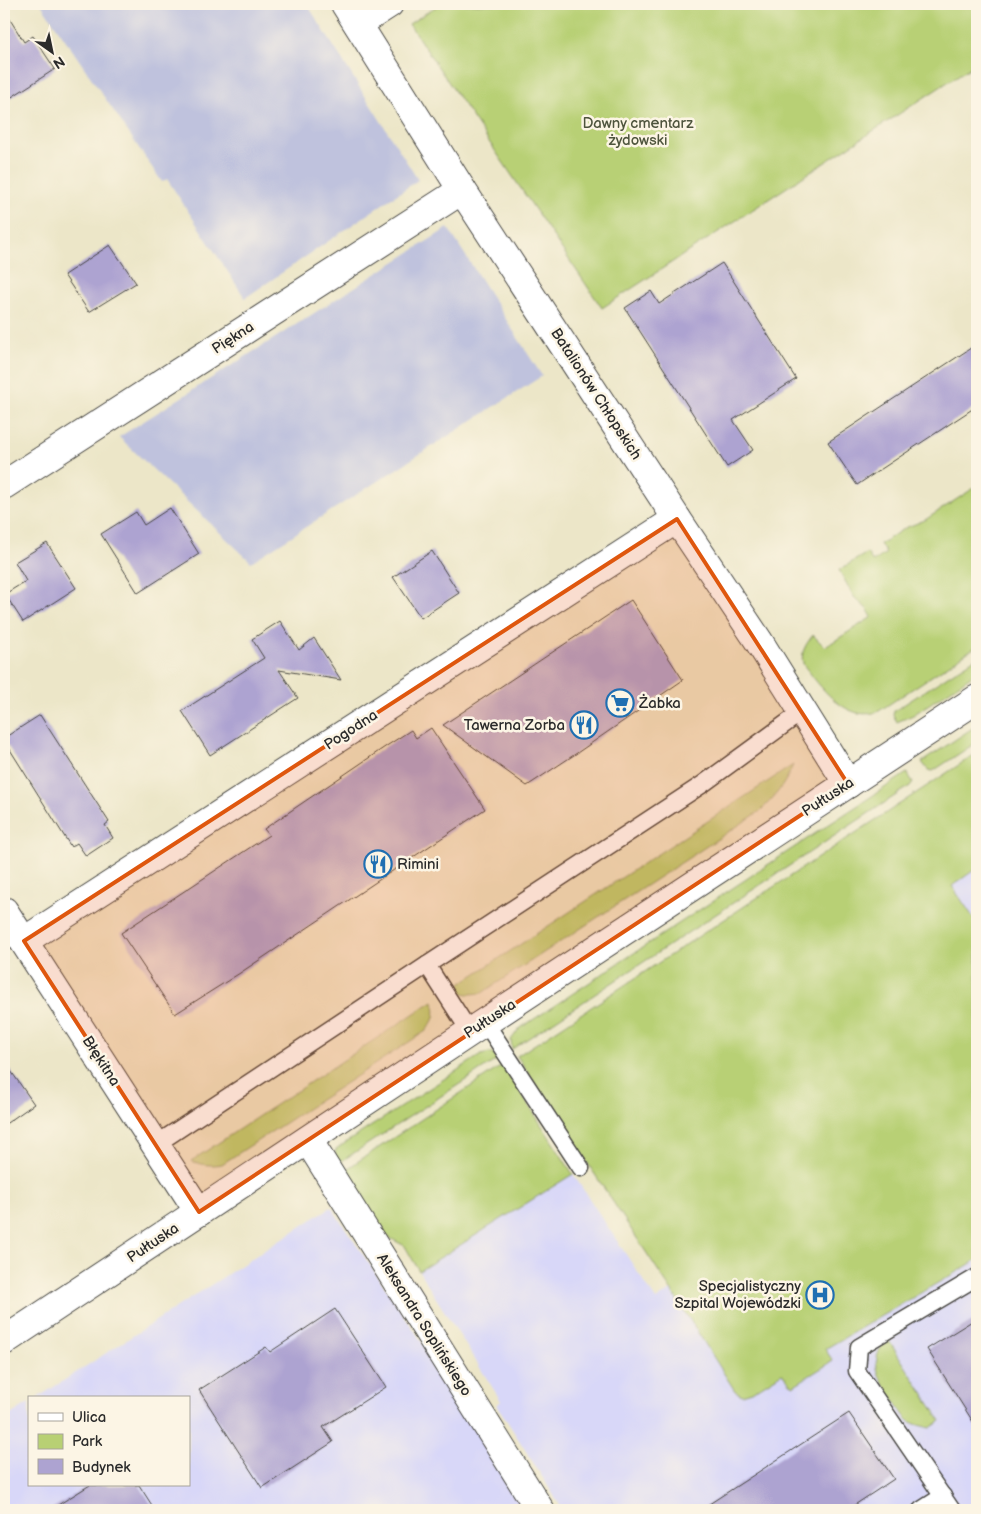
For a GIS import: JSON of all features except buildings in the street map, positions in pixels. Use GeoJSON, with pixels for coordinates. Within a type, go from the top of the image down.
{"type":"FeatureCollection","features":[{"type":"Feature","properties":{"kind":"street"},"geometry":{"type":"LineString","coordinates":[[351,14],[389,4]]}},
{"type":"Feature","properties":{"kind":"street","name":"Batalionów Chłopskich"},"geometry":{"type":"LineString","coordinates":[[351,14],[462,190],[758,640],[848,784]]}},
{"type":"Feature","properties":{"kind":"street","name":"Piękna"},"geometry":{"type":"LineString","coordinates":[[4,485],[462,190]]}},
{"type":"Feature","properties":{"kind":"street","name":"Pogodna"},"geometry":{"type":"LineString","coordinates":[[24,941],[677,519]]}},
{"type":"Feature","properties":{"kind":"street","name":"Pułtuska"},"geometry":{"type":"LineString","coordinates":[[4,1341],[477,1027],[977,699]]}},
{"type":"Feature","properties":{"kind":"street","name":"Błękitna"},"geometry":{"type":"LineString","coordinates":[[4,910],[199,1212]]}},
{"type":"Feature","properties":{"kind":"street","name":"Aleksandra Soplińskiego"},"geometry":{"type":"LineString","coordinates":[[308,1140],[540,1510]]}},
{"type":"Feature","properties":{"kind":"lane"},"geometry":{"type":"LineString","coordinates":[[155,1145],[703,784],[803,711]]}},
{"type":"Feature","properties":{"kind":"lane"},"geometry":{"type":"LineString","coordinates":[[427,965],[477,1027],[581,1168]]}},
{"type":"Feature","properties":{"kind":"lane"},"geometry":{"type":"LineString","coordinates":[[952,1510],[857,1372],[859,1347],[977,1277]]}},
{"type":"Feature","properties":{"kind":"lane"},"geometry":{"type":"LineString","coordinates":[[921,1510],[943,1496]]}},
{"type":"Feature","properties":{"kind":"highlighted area"},"geometry":{"type":"Polygon","coordinates":[[[677,519],[848,784],[199,1212],[24,941],[677,519]]]}},
{"type":"Feature","properties":{"kind":"shaded area"},"geometry":{"type":"Polygon","coordinates":[[[41,4],[307,4],[418,180],[245,298],[167,179],[162,182],[41,4]]]}},
{"type":"Feature","properties":{"kind":"shaded area"},"geometry":{"type":"Polygon","coordinates":[[[448,228],[542,376],[251,562],[119,437],[448,228]]]}},
{"type":"Feature","properties":{"kind":"shaded area"},"geometry":{"type":"Polygon","coordinates":[[[977,868],[977,923],[951,886],[977,868]]]}},
{"type":"Feature","properties":{"kind":"shaded area","name":"Specjalistyczny Szpital Wojewódzki"},"geometry":{"type":"Polygon","coordinates":[[[977,1089],[977,1510],[563,1510],[497,1405],[501,1401],[419,1271],[573,1174],[656,1300],[977,1089]]]}},
{"type":"Feature","properties":{"kind":"shaded area"},"geometry":{"type":"Polygon","coordinates":[[[331,1207],[533,1507],[528,1510],[4,1510],[4,1419],[28,1404],[28,1486],[190,1486],[190,1396],[40,1396],[331,1207]]]}},
{"type":"Feature","properties":{"kind":"green space","name":"Dawny cmentarz żydowski"},"geometry":{"type":"Polygon","coordinates":[[[440,4],[977,4],[977,63],[602,308],[409,24],[440,4]]]}},
{"type":"Feature","properties":{"kind":"green space"},"geometry":{"type":"Polygon","coordinates":[[[977,486],[977,646],[879,711],[869,714],[859,713],[841,705],[818,683],[802,659],[808,641],[813,635],[825,647],[872,617],[868,610],[854,597],[839,570],[867,553],[873,562],[886,553],[880,544],[905,528],[925,520],[977,486]]]}},
{"type":"Feature","properties":{"kind":"green space"},"geometry":{"type":"Polygon","coordinates":[[[977,657],[977,672],[913,715],[897,722],[893,715],[894,711],[977,657]]]}},
{"type":"Feature","properties":{"kind":"green space"},"geometry":{"type":"Polygon","coordinates":[[[977,725],[977,742],[933,771],[928,770],[922,762],[977,725]]]}},
{"type":"Feature","properties":{"kind":"green space"},"geometry":{"type":"Polygon","coordinates":[[[977,753],[977,868],[952,886],[977,923],[977,1260],[825,1349],[833,1361],[793,1386],[782,1373],[752,1392],[742,1395],[735,1391],[517,1056],[977,753]]]}},
{"type":"Feature","properties":{"kind":"green space"},"geometry":{"type":"Polygon","coordinates":[[[793,765],[779,791],[759,812],[482,993],[464,993],[454,988],[793,765]]]}},
{"type":"Feature","properties":{"kind":"green space"},"geometry":{"type":"Polygon","coordinates":[[[907,773],[913,782],[910,786],[512,1049],[511,1040],[519,1029],[907,773]]]}},
{"type":"Feature","properties":{"kind":"green space"},"geometry":{"type":"Polygon","coordinates":[[[433,1001],[434,1018],[426,1031],[222,1164],[206,1165],[191,1161],[433,1001]]]}},
{"type":"Feature","properties":{"kind":"green space"},"geometry":{"type":"Polygon","coordinates":[[[489,1053],[498,1059],[334,1166],[336,1149],[481,1055],[489,1053]]]}},
{"type":"Feature","properties":{"kind":"green space"},"geometry":{"type":"Polygon","coordinates":[[[503,1065],[573,1174],[419,1271],[405,1246],[384,1235],[358,1191],[350,1193],[339,1174],[503,1065]]]}},
{"type":"Feature","properties":{"kind":"green space"},"geometry":{"type":"Polygon","coordinates":[[[887,1338],[941,1421],[930,1428],[913,1423],[906,1418],[880,1378],[877,1363],[878,1355],[887,1338]]]}},
{"type":"Feature","properties":{"kind":"place","name":"Żabka"},"geometry":{"type":"Point","coordinates":[620,703]}},
{"type":"Feature","properties":{"kind":"place","name":"Tawerna Zorba"},"geometry":{"type":"Point","coordinates":[584,725]}},
{"type":"Feature","properties":{"kind":"place","name":"Rimini"},"geometry":{"type":"Point","coordinates":[378,864]}},
{"type":"Feature","properties":{"kind":"place","name":"Specjalistyczny Szpital Wojewódzki"},"geometry":{"type":"Point","coordinates":[820,1295]}}]}
